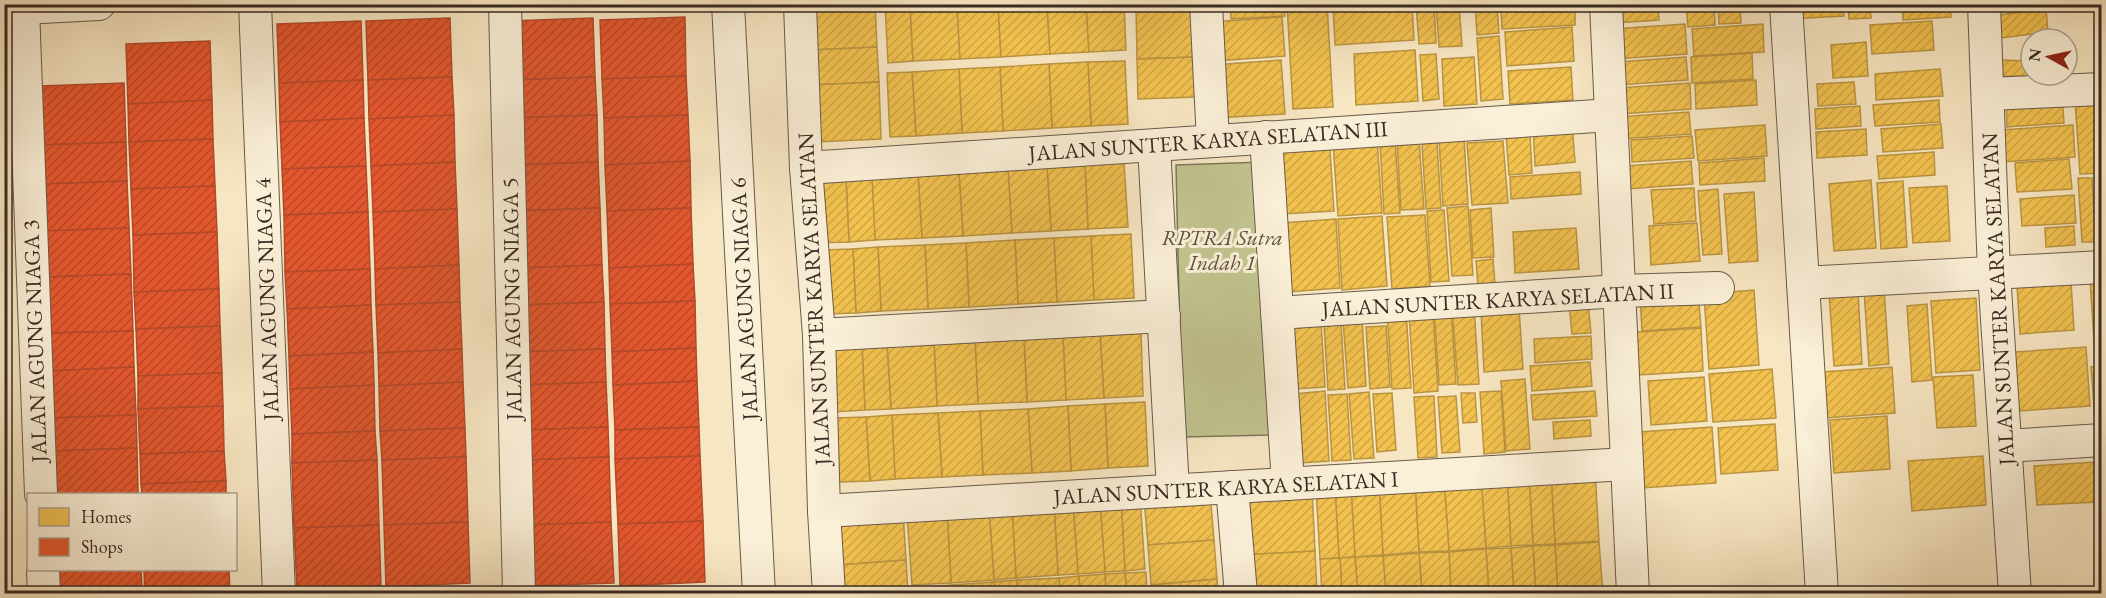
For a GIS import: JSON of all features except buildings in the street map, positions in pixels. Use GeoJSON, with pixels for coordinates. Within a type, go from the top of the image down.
{"type":"FeatureCollection","features":[{"type":"Feature","properties":{"kind":"street"},"geometry":{"type":"LineString","coordinates":[[14,8],[99,4]]}},
{"type":"Feature","properties":{"kind":"street","name":"JALAN AGUNG NIAGA 4"},"geometry":{"type":"LineString","coordinates":[[255,4],[279,594]]}},
{"type":"Feature","properties":{"kind":"street","name":"JALAN AGUNG NIAGA 5"},"geometry":{"type":"LineString","coordinates":[[505,4],[519,594]]}},
{"type":"Feature","properties":{"kind":"street","name":"JALAN AGUNG NIAGA 6"},"geometry":{"type":"LineString","coordinates":[[728,4],[759,594]]}},
{"type":"Feature","properties":{"kind":"street","name":"JALAN SUNTER KARYA SELATAN"},"geometry":{"type":"LineString","coordinates":[[800,4],[806,168],[819,335],[829,594]]}},
{"type":"Feature","properties":{"kind":"street"},"geometry":{"type":"LineString","coordinates":[[1206,4],[1213,141]]}},
{"type":"Feature","properties":{"kind":"street"},"geometry":{"type":"LineString","coordinates":[[1606,4],[1633,594]]}},
{"type":"Feature","properties":{"kind":"street"},"geometry":{"type":"LineString","coordinates":[[1786,4],[1822,594]]}},
{"type":"Feature","properties":{"kind":"street","name":"JALAN SUNTER KARYA SELATAN"},"geometry":{"type":"LineString","coordinates":[[1984,4],[1994,273],[2015,594]]}},
{"type":"Feature","properties":{"kind":"street","name":"JALAN AGUNG NIAGA 3"},"geometry":{"type":"LineString","coordinates":[[14,8],[40,493]]}},
{"type":"Feature","properties":{"kind":"street"},"geometry":{"type":"LineString","coordinates":[[1988,94],[2102,89]]}},
{"type":"Feature","properties":{"kind":"street","name":"JALAN SUNTER KARYA SELATAN III"},"geometry":{"type":"LineString","coordinates":[[806,168],[1611,115]]}},
{"type":"Feature","properties":{"kind":"street"},"geometry":{"type":"LineString","coordinates":[[1266,137],[1288,484]]}},
{"type":"Feature","properties":{"kind":"street"},"geometry":{"type":"LineString","coordinates":[[1154,146],[1173,490]]}},
{"type":"Feature","properties":{"kind":"street"},"geometry":{"type":"LineString","coordinates":[[1803,284],[2102,267]]}},
{"type":"Feature","properties":{"kind":"street","name":"JALAN SUNTER KARYA SELATAN II"},"geometry":{"type":"LineString","coordinates":[[1277,313],[1619,291],[1718,288]]}},
{"type":"Feature","properties":{"kind":"street"},"geometry":{"type":"LineString","coordinates":[[819,335],[1164,316]]}},
{"type":"Feature","properties":{"kind":"street"},"geometry":{"type":"LineString","coordinates":[[2006,446],[2102,440]]}},
{"type":"Feature","properties":{"kind":"street","name":"JALAN SUNTER KARYA SELATAN I"},"geometry":{"type":"LineString","coordinates":[[824,511],[1627,464]]}},
{"type":"Feature","properties":{"kind":"street"},"geometry":{"type":"LineString","coordinates":[[1232,487],[1241,594]]}},
{"type":"Feature","properties":{"kind":"street"},"geometry":{"type":"LineString","coordinates":[[43,571],[44,594]]}},
{"type":"Feature","properties":{"kind":"green space","name":"RPTRA Sutra Indah 1"},"geometry":{"type":"Polygon","coordinates":[[[1264,162],[1270,435],[1182,437],[1176,165],[1264,162]]]}}]}
